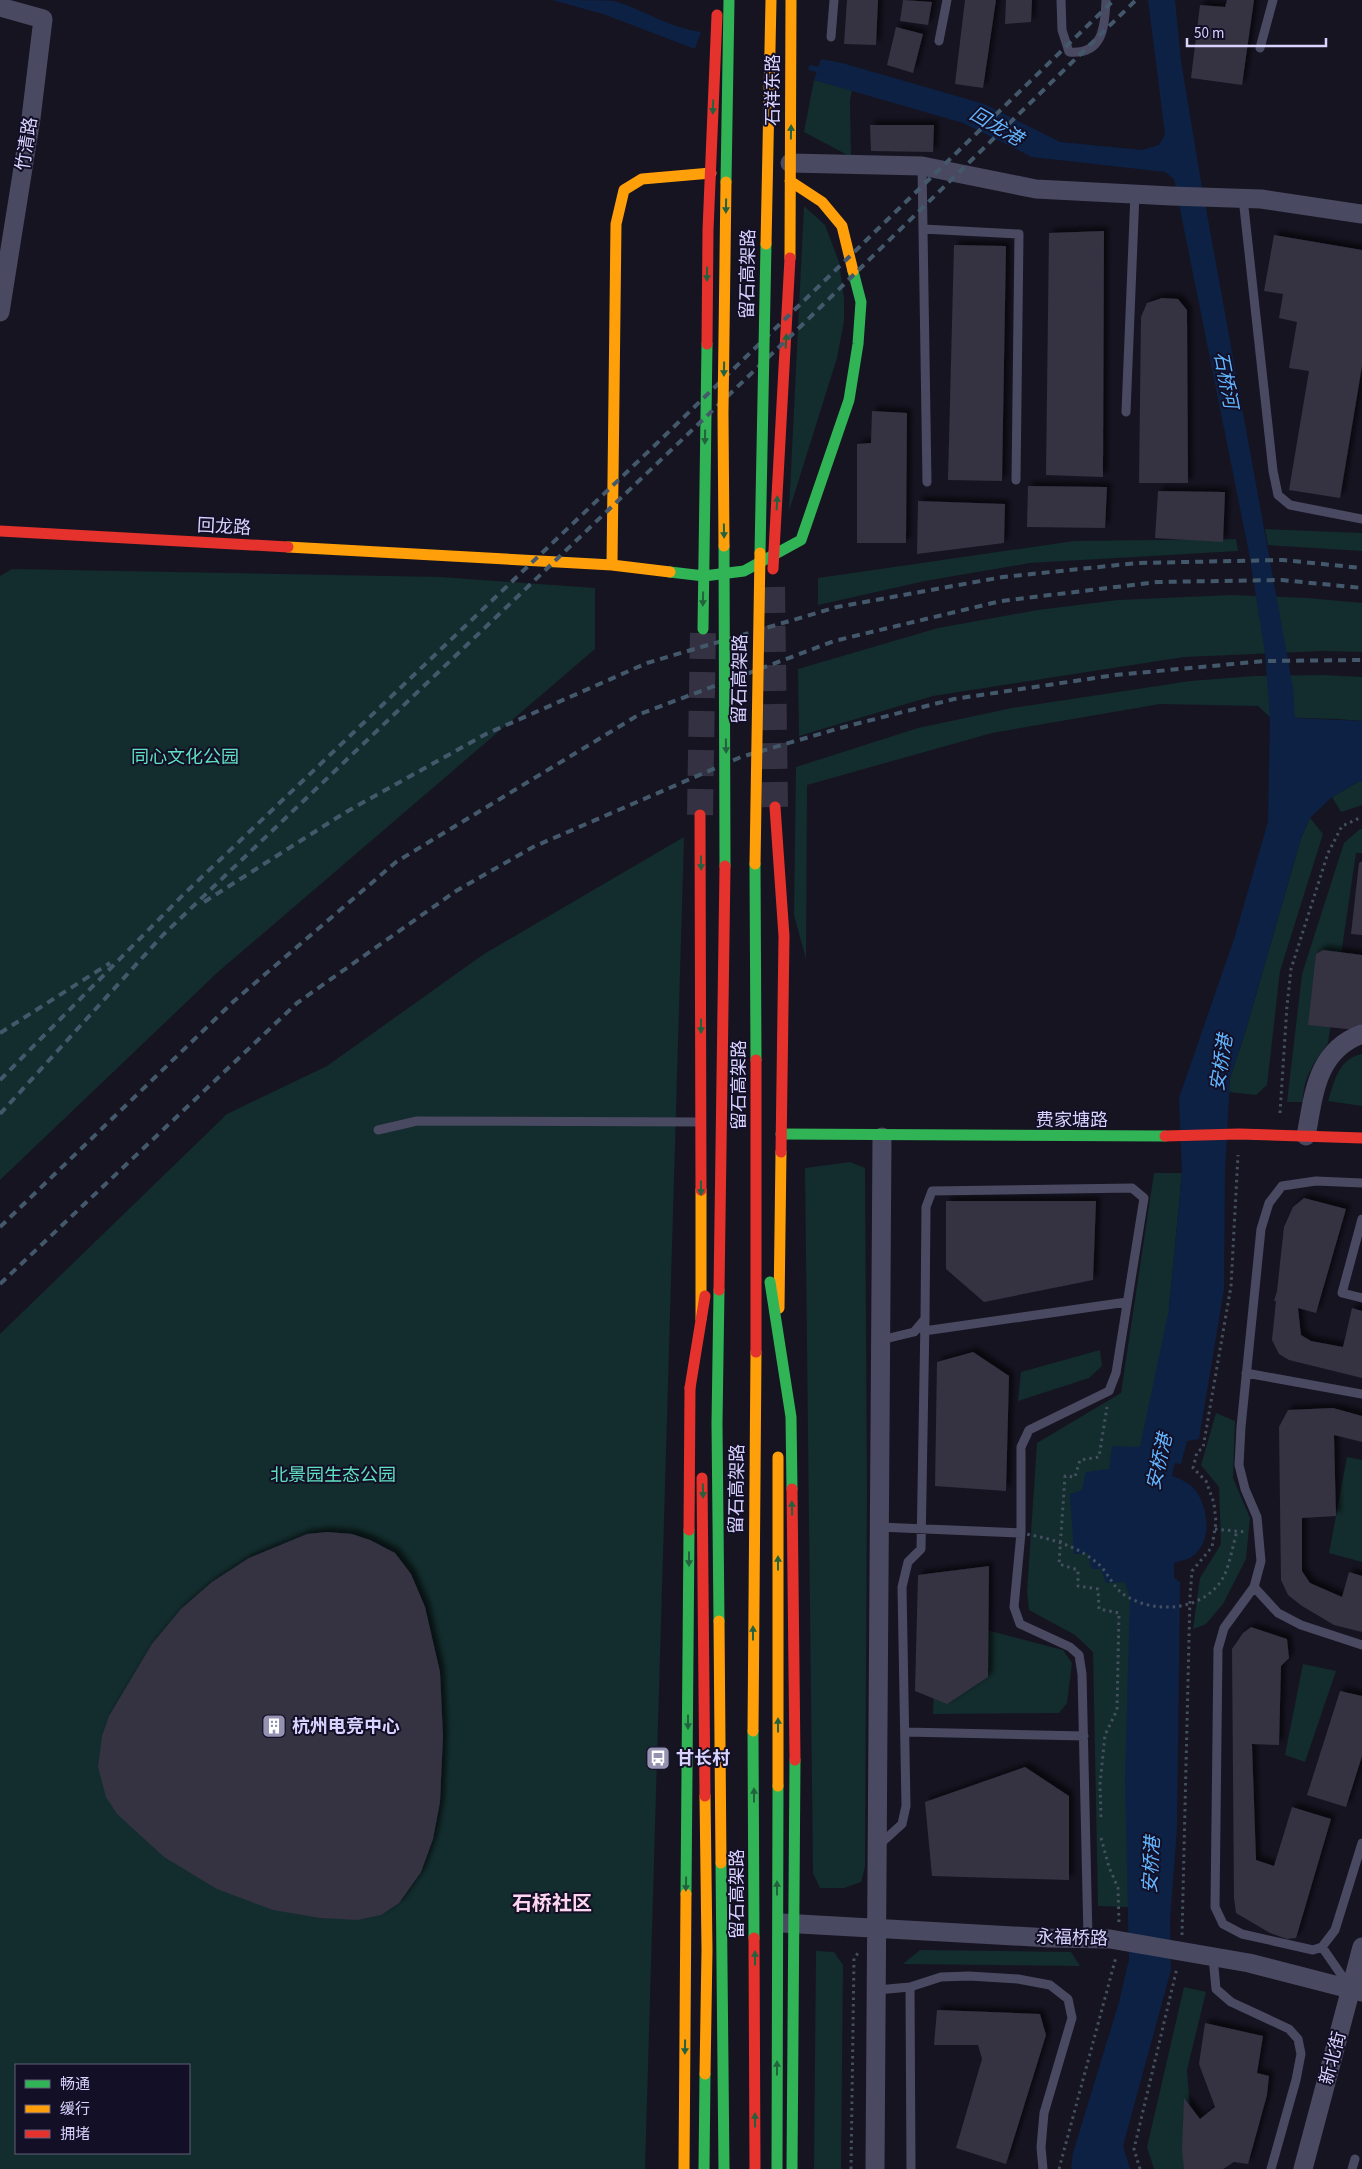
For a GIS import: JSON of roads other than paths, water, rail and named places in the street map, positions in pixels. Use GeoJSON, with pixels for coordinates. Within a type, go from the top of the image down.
{"type":"FeatureCollection","features":[{"type":"Feature","properties":{"kind":"main road"},"geometry":{"type":"LineString","coordinates":[[703,629],[708,230],[718,0]]}},
{"type":"Feature","properties":{"kind":"main road"},"geometry":{"type":"LineString","coordinates":[[718,0],[727,178]]}},
{"type":"Feature","properties":{"kind":"main road","name":"留石高架路"},"geometry":{"type":"LineString","coordinates":[[724,2169],[717,1423],[726,791],[723,413],[730,0]]}},
{"type":"Feature","properties":{"kind":"main road","name":"留石高架路"},"geometry":{"type":"LineString","coordinates":[[755,2169],[753,1610],[757,1202],[755,799],[771,0]]}},
{"type":"Feature","properties":{"kind":"main road"},"geometry":{"type":"LineString","coordinates":[[770,88],[791,0]]}},
{"type":"Feature","properties":{"kind":"main road","name":"石祥东路"},"geometry":{"type":"LineString","coordinates":[[772,579],[790,286],[791,0]]}},
{"type":"Feature","properties":{"kind":"main road","name":"回龙路"},"geometry":{"type":"LineString","coordinates":[[0,531],[612,565],[704,576],[744,571],[801,540],[849,400],[858,344],[861,302],[842,226],[822,202],[790,172]]}},
{"type":"Feature","properties":{"kind":"main road"},"geometry":{"type":"LineString","coordinates":[[612,565],[616,224],[624,190],[642,179],[711,173]]}},
{"type":"Feature","properties":{"kind":"main road"},"geometry":{"type":"LineString","coordinates":[[775,807],[784,936],[778,1412]]}},
{"type":"Feature","properties":{"kind":"main road"},"geometry":{"type":"LineString","coordinates":[[700,815],[702,1406]]}},
{"type":"Feature","properties":{"kind":"main road","name":"费家塘路"},"geometry":{"type":"LineString","coordinates":[[781,1134],[882,1137],[1149,1137],[1239,1134],[1362,1138]]}},
{"type":"Feature","properties":{"kind":"main road"},"geometry":{"type":"LineString","coordinates":[[757,1202],[791,1417],[795,1725],[792,2169]]}},
{"type":"Feature","properties":{"kind":"main road"},"geometry":{"type":"LineString","coordinates":[[684,2169],[690,1388],[720,1208]]}},
{"type":"Feature","properties":{"kind":"main road"},"geometry":{"type":"LineString","coordinates":[[777,2169],[778,1442]]}},
{"type":"Feature","properties":{"kind":"main road"},"geometry":{"type":"LineString","coordinates":[[702,1465],[707,1950],[704,2169]]}},
{"type":"Feature","properties":{"kind":"street","name":"竹清路"},"geometry":{"type":"LineString","coordinates":[[0,7],[43,19],[31,118],[0,312]]}},
{"type":"Feature","properties":{"kind":"street"},"geometry":{"type":"LineString","coordinates":[[790,172],[922,166],[1036,189],[1261,199],[1362,214]]}},
{"type":"Feature","properties":{"kind":"street"},"geometry":{"type":"LineString","coordinates":[[1306,1136],[1315,1086],[1330,1056],[1346,1040],[1362,1034]]}},
{"type":"Feature","properties":{"kind":"street"},"geometry":{"type":"LineString","coordinates":[[875,2169],[882,1137]]}},
{"type":"Feature","properties":{"kind":"street","name":"永福桥路"},"geometry":{"type":"LineString","coordinates":[[777,1922],[1123,1941],[1249,1963],[1357,1990]]}},
{"type":"Feature","properties":{"kind":"street","name":"新北街"},"geometry":{"type":"LineString","coordinates":[[1303,2169],[1357,1990],[1362,1947]]}},
{"type":"Feature","properties":{"kind":"lane"},"geometry":{"type":"LineString","coordinates":[[832,37],[834,0]]}},
{"type":"Feature","properties":{"kind":"lane"},"geometry":{"type":"LineString","coordinates":[[939,41],[946,0]]}},
{"type":"Feature","properties":{"kind":"lane"},"geometry":{"type":"LineString","coordinates":[[1061,0],[1062,30],[1069,52],[1083,53],[1096,45],[1103,29],[1106,0]]}},
{"type":"Feature","properties":{"kind":"lane"},"geometry":{"type":"LineString","coordinates":[[1260,48],[1273,0]]}},
{"type":"Feature","properties":{"kind":"lane"},"geometry":{"type":"LineString","coordinates":[[922,166],[927,482]]}},
{"type":"Feature","properties":{"kind":"lane"},"geometry":{"type":"LineString","coordinates":[[1126,412],[1135,193]]}},
{"type":"Feature","properties":{"kind":"lane"},"geometry":{"type":"LineString","coordinates":[[1243,198],[1273,471],[1278,494],[1290,505],[1362,519]]}},
{"type":"Feature","properties":{"kind":"lane"},"geometry":{"type":"LineString","coordinates":[[923,229],[1019,234],[1016,480]]}},
{"type":"Feature","properties":{"kind":"lane"},"geometry":{"type":"LineString","coordinates":[[378,1130],[417,1121],[701,1122]]}},
{"type":"Feature","properties":{"kind":"lane"},"geometry":{"type":"LineString","coordinates":[[1362,1183],[1316,1181],[1282,1186],[1269,1203],[1261,1229],[1246,1373],[1239,1465],[1245,1489],[1257,1517],[1260,1561],[1254,1587],[1224,1628],[1218,1649],[1215,1907],[1223,1924],[1242,1934],[1313,1950],[1322,1947],[1336,1930],[1362,1843]]}},
{"type":"Feature","properties":{"kind":"lane"},"geometry":{"type":"LineString","coordinates":[[878,1846],[902,1824],[906,1806],[902,1587],[908,1562],[920,1549],[926,1207],[932,1191],[1132,1188],[1144,1198],[1116,1373],[1109,1391],[1029,1430],[1021,1447],[1021,1533],[1014,1607],[1020,1624],[1070,1647],[1078,1654],[1082,1674],[1088,1938]]}},
{"type":"Feature","properties":{"kind":"lane"},"geometry":{"type":"LineString","coordinates":[[1362,1219],[1342,1293],[1362,1298]]}},
{"type":"Feature","properties":{"kind":"lane"},"geometry":{"type":"LineString","coordinates":[[924,1331],[1128,1302]]}},
{"type":"Feature","properties":{"kind":"lane"},"geometry":{"type":"LineString","coordinates":[[881,1340],[914,1332],[925,1319]]}},
{"type":"Feature","properties":{"kind":"lane"},"geometry":{"type":"LineString","coordinates":[[1246,1373],[1362,1394]]}},
{"type":"Feature","properties":{"kind":"lane"},"geometry":{"type":"LineString","coordinates":[[879,1527],[1021,1533]]}},
{"type":"Feature","properties":{"kind":"lane"},"geometry":{"type":"LineString","coordinates":[[1254,1587],[1278,1613],[1301,1625],[1362,1645]]}},
{"type":"Feature","properties":{"kind":"lane"},"geometry":{"type":"LineString","coordinates":[[905,1732],[1084,1736]]}},
{"type":"Feature","properties":{"kind":"lane"},"geometry":{"type":"LineString","coordinates":[[1322,1947],[1357,1990]]}},
{"type":"Feature","properties":{"kind":"lane"},"geometry":{"type":"LineString","coordinates":[[1214,1957],[1216,1989],[1231,2002],[1289,2029],[1298,2039],[1301,2054],[1271,2169]]}},
{"type":"Feature","properties":{"kind":"lane"},"geometry":{"type":"LineString","coordinates":[[877,1990],[910,1987],[941,1977],[970,1976],[1018,1979],[1050,1984],[1068,1998],[1072,2018],[1044,2113],[1041,2146],[1043,2169]]}},
{"type":"Feature","properties":{"kind":"lane"},"geometry":{"type":"LineString","coordinates":[[910,1987],[911,2169]]}},
{"type":"Feature","properties":{"kind":"lane"},"geometry":{"type":"LineString","coordinates":[[1352,2169],[1355,2159]]}},
{"type":"Feature","properties":{"kind":"water"},"geometry":{"type":"Polygon","coordinates":[[[552,0],[614,1],[677,26],[701,32],[695,49],[603,14],[552,0]]]}},
{"type":"Feature","properties":{"kind":"water"},"geometry":{"type":"Polygon","coordinates":[[[1148,0],[1175,0],[1181,61],[1199,170],[1293,688],[1295,718],[1362,721],[1362,782],[1358,782],[1332,797],[1310,818],[1301,838],[1245,1033],[1230,1078],[1225,1171],[1224,1289],[1199,1439],[1187,1441],[1181,1464],[1175,1463],[1172,1476],[1185,1482],[1196,1491],[1204,1508],[1206,1526],[1205,1536],[1197,1552],[1190,1558],[1174,1563],[1174,1578],[1180,1582],[1177,1828],[1170,1920],[1171,1970],[1123,2146],[1130,2169],[1071,2169],[1073,2153],[1119,2002],[1129,1960],[1125,1778],[1130,1598],[1125,1582],[1106,1583],[1101,1569],[1092,1569],[1087,1553],[1074,1554],[1070,1494],[1082,1490],[1086,1472],[1109,1469],[1112,1446],[1140,1447],[1169,1309],[1182,1173],[1179,1098],[1234,939],[1268,822],[1270,718],[1265,653],[1249,553],[1174,179],[1165,172],[1032,157],[963,123],[814,80],[821,59],[842,63],[984,104],[1060,142],[1142,150],[1159,145],[1165,134],[1148,0]]]}},
{"type":"Feature","properties":{"kind":"waterway","name":"回龙港"},"geometry":{"type":"LineString","coordinates":[[811,68],[824,71]]}},
{"type":"Feature","properties":{"kind":"tunnel"},"geometry":{"type":"LineString","coordinates":[[772,587],[775,807]]}},
{"type":"Feature","properties":{"kind":"tunnel"},"geometry":{"type":"LineString","coordinates":[[700,815],[703,629]]}},
{"type":"Feature","properties":{"kind":"railway"},"geometry":{"type":"LineString","coordinates":[[0,1080],[184,894],[650,450],[1114,0]]}},
{"type":"Feature","properties":{"kind":"railway"},"geometry":{"type":"LineString","coordinates":[[0,1114],[163,935],[800,327],[1136,0]]}},
{"type":"Feature","properties":{"kind":"railway"},"geometry":{"type":"LineString","coordinates":[[204,902],[346,812],[486,734],[647,663],[837,607],[1003,577],[1137,563],[1283,560],[1362,568]]}},
{"type":"Feature","properties":{"kind":"railway"},"geometry":{"type":"LineString","coordinates":[[0,1227],[234,1001],[396,862],[640,714],[834,641],[1001,601],[1157,582],[1282,580],[1362,588]]}},
{"type":"Feature","properties":{"kind":"railway"},"geometry":{"type":"LineString","coordinates":[[0,1284],[297,1003],[456,891],[533,847],[741,757],[840,728],[954,699],[1115,675],[1265,661],[1362,660]]}},
{"type":"Feature","properties":{"kind":"railway"},"geometry":{"type":"LineString","coordinates":[[0,1033],[110,963]]}},
{"type":"Feature","properties":{"kind":"place","name":"杭州电竞中心"},"geometry":{"type":"Point","coordinates":[274,1726]}},
{"type":"Feature","properties":{"kind":"place","name":"甘长村"},"geometry":{"type":"Point","coordinates":[658,1758]}},
{"type":"Feature","properties":{"kind":"district","name":"石桥社区"},"geometry":{"type":"Point","coordinates":[552,1904]}},
{"type":"Feature","properties":{"kind":"water label","name":"石桥河"},"geometry":{"type":"Point","coordinates":[1225,380]}},
{"type":"Feature","properties":{"kind":"water label","name":"安桥港"},"geometry":{"type":"Point","coordinates":[1222,1063]}},
{"type":"Feature","properties":{"kind":"water label","name":"安桥港"},"geometry":{"type":"Point","coordinates":[1160,1462]}},
{"type":"Feature","properties":{"kind":"water label","name":"安桥港"},"geometry":{"type":"Point","coordinates":[1152,1865]}},
{"type":"Feature","properties":{"kind":"park label","name":"同心文化公园"},"geometry":{"type":"Point","coordinates":[185,757]}},
{"type":"Feature","properties":{"kind":"park label","name":"北景园生态公园"},"geometry":{"type":"Point","coordinates":[333,1475]}}]}
